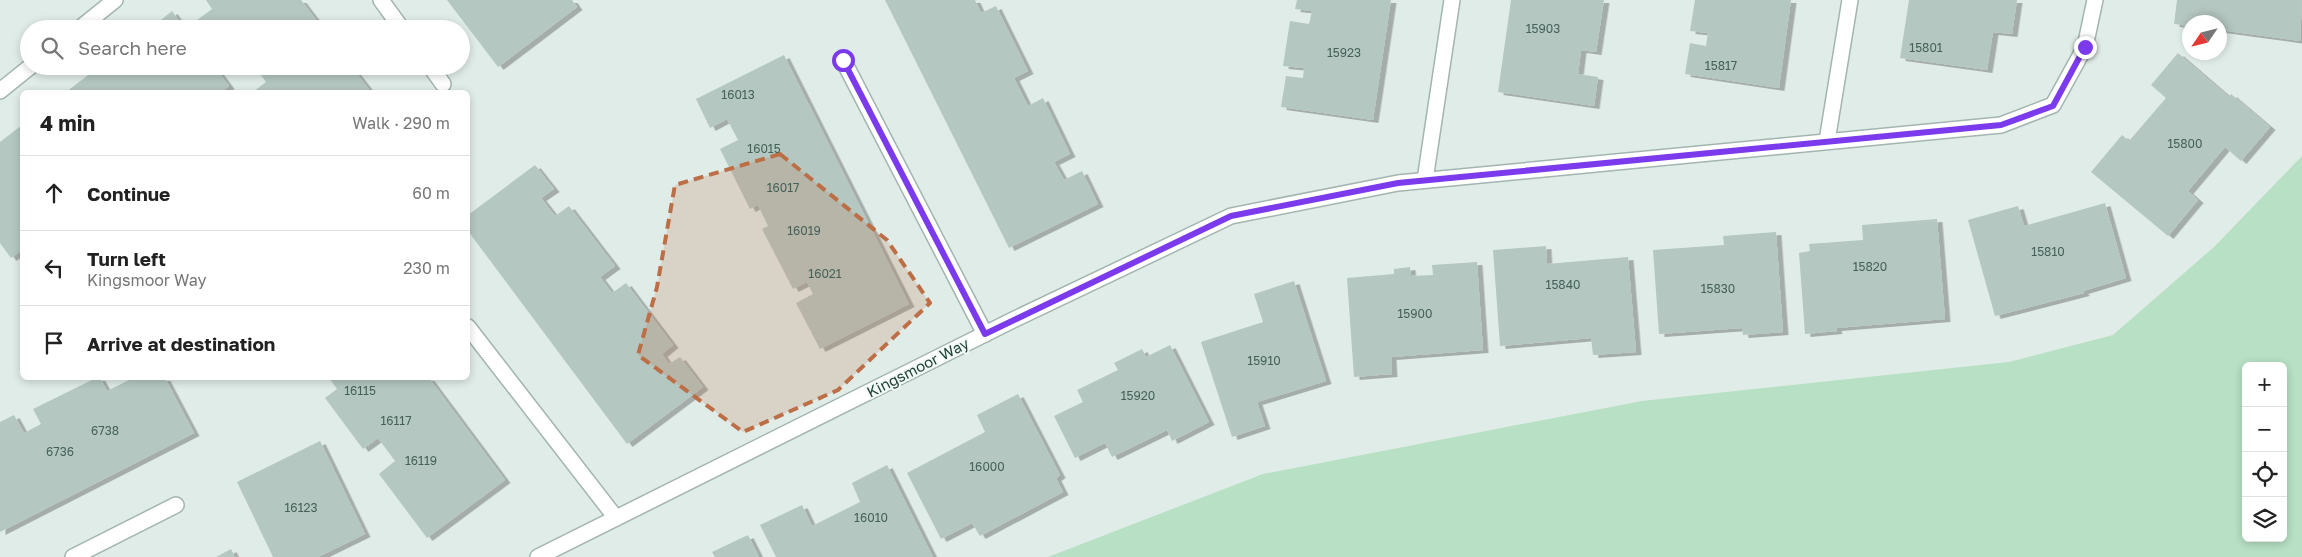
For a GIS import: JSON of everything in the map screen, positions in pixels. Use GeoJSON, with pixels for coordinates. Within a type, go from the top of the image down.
{"type":"FeatureCollection","features":[{"type":"Feature","properties":{"kind":"street"},"geometry":{"type":"LineString","coordinates":[[90,20],[115,0]]}},
{"type":"Feature","properties":{"kind":"street"},"geometry":{"type":"LineString","coordinates":[[380,0],[395,20]]}},
{"type":"Feature","properties":{"kind":"street"},"geometry":{"type":"LineString","coordinates":[[1425,180],[1452,0]]}},
{"type":"Feature","properties":{"kind":"street"},"geometry":{"type":"LineString","coordinates":[[1828,141],[1850,0]]}},
{"type":"Feature","properties":{"kind":"street","name":"Kingsmoor Way"},"geometry":{"type":"LineString","coordinates":[[538,557],[985,334],[1231,216],[1398,183],[2001,125],[2053,106],[2085,47],[2095,0]]}},
{"type":"Feature","properties":{"kind":"street"},"geometry":{"type":"LineString","coordinates":[[843,60],[985,334]]}},
{"type":"Feature","properties":{"kind":"street"},"geometry":{"type":"LineString","coordinates":[[0,91],[20,75]]}},
{"type":"Feature","properties":{"kind":"street"},"geometry":{"type":"LineString","coordinates":[[436,75],[443,84]]}},
{"type":"Feature","properties":{"kind":"street"},"geometry":{"type":"LineString","coordinates":[[470,330],[616,518]]}},
{"type":"Feature","properties":{"kind":"street"},"geometry":{"type":"LineString","coordinates":[[73,557],[176,505]]}},
{"type":"Feature","properties":{"kind":"highlighted area"},"geometry":{"type":"Polygon","coordinates":[[[780,154],[887,240],[930,303],[838,390],[743,432],[638,355],[657,287],[675,185],[780,154]]]}},
{"type":"Feature","properties":{"kind":"green space"},"geometry":{"type":"Polygon","coordinates":[[[2302,156],[2302,557],[1048,557],[1263,474],[1642,401],[2009,362],[2113,335],[2214,247],[2302,156]]]}},
{"type":"Feature","properties":{"kind":"building"},"geometry":{"type":"Polygon","coordinates":[[[206,0],[301,0],[316,20],[197,20],[212,9],[206,0]]]}},
{"type":"Feature","properties":{"kind":"building"},"geometry":{"type":"Polygon","coordinates":[[[447,0],[572,0],[577,7],[498,67],[470,30],[470,20],[462,20],[447,0]]]}},
{"type":"Feature","properties":{"kind":"building"},"geometry":{"type":"Polygon","coordinates":[[[885,0],[975,0],[981,13],[996,6],[1028,71],[1014,78],[1028,106],[1043,98],[1070,154],[1054,162],[1064,180],[1082,171],[1098,204],[1009,248],[885,0]]]}},
{"type":"Feature","properties":{"kind":"building"},"geometry":{"type":"Polygon","coordinates":[[[1297,0],[1391,0],[1373,120],[1281,107],[1286,76],[1303,78],[1304,68],[1283,66],[1290,21],[1309,24],[1312,11],[1295,9],[1297,0]]]}},
{"type":"Feature","properties":{"kind":"building"},"geometry":{"type":"Polygon","coordinates":[[[1511,0],[1604,0],[1596,52],[1581,50],[1578,74],[1598,77],[1594,106],[1498,92],[1511,0]]]}},
{"type":"Feature","properties":{"kind":"building"},"geometry":{"type":"Polygon","coordinates":[[[1695,0],[1791,0],[1779,88],[1685,74],[1690,43],[1706,46],[1708,33],[1690,31],[1695,0]]]}},
{"type":"Feature","properties":{"kind":"building"},"geometry":{"type":"Polygon","coordinates":[[[1909,0],[2017,0],[2012,34],[1993,32],[1987,70],[1900,58],[1909,0]]]}},
{"type":"Feature","properties":{"kind":"building"},"geometry":{"type":"Polygon","coordinates":[[[2177,0],[2302,0],[2300,41],[2227,31],[2227,15],[2182,15],[2182,25],[2174,24],[2177,0]]]}},
{"type":"Feature","properties":{"kind":"building"},"geometry":{"type":"Polygon","coordinates":[[[172,11],[178,20],[161,20],[172,11]]]}},
{"type":"Feature","properties":{"kind":"building"},"geometry":{"type":"Polygon","coordinates":[[[2178,53],[2182,56],[2182,60],[2186,60],[2229,97],[2231,94],[2270,127],[2241,161],[2225,147],[2188,191],[2198,200],[2168,236],[2091,172],[2122,135],[2129,141],[2166,98],[2151,85],[2178,53]]]}},
{"type":"Feature","properties":{"kind":"building"},"geometry":{"type":"Polygon","coordinates":[[[784,55],[909,304],[820,349],[796,303],[813,294],[807,282],[793,289],[762,229],[768,226],[758,205],[750,209],[720,149],[738,140],[727,119],[710,128],[696,99],[784,55]]]}},
{"type":"Feature","properties":{"kind":"building"},"geometry":{"type":"Polygon","coordinates":[[[88,75],[221,75],[229,86],[224,90],[69,90],[88,75]]]}},
{"type":"Feature","properties":{"kind":"building"},"geometry":{"type":"Polygon","coordinates":[[[261,75],[358,75],[369,90],[256,90],[266,82],[261,75]]]}},
{"type":"Feature","properties":{"kind":"building"},"geometry":{"type":"Polygon","coordinates":[[[20,127],[20,251],[11,258],[0,243],[0,142],[20,127]]]}},
{"type":"Feature","properties":{"kind":"building"},"geometry":{"type":"Polygon","coordinates":[[[535,165],[554,189],[541,198],[555,216],[569,206],[615,266],[600,277],[612,293],[626,283],[673,345],[662,354],[669,364],[680,357],[703,387],[627,444],[470,234],[470,214],[535,165]]]}},
{"type":"Feature","properties":{"kind":"building"},"geometry":{"type":"Polygon","coordinates":[[[2105,203],[2126,278],[2083,291],[2084,293],[1995,316],[1968,220],[2018,206],[2024,226],[2105,203]]]}},
{"type":"Feature","properties":{"kind":"building"},"geometry":{"type":"Polygon","coordinates":[[[1937,219],[1945,319],[1836,328],[1837,331],[1805,334],[1799,253],[1810,251],[1809,244],[1863,240],[1862,225],[1937,219]]]}},
{"type":"Feature","properties":{"kind":"building"},"geometry":{"type":"Polygon","coordinates":[[[1776,232],[1783,332],[1743,335],[1742,328],[1659,334],[1653,250],[1724,245],[1723,236],[1776,232]]]}},
{"type":"Feature","properties":{"kind":"building"},"geometry":{"type":"Polygon","coordinates":[[[1546,246],[1547,264],[1628,257],[1636,352],[1593,355],[1591,338],[1500,346],[1493,250],[1546,246]]]}},
{"type":"Feature","properties":{"kind":"building"},"geometry":{"type":"Polygon","coordinates":[[[1477,262],[1483,350],[1391,357],[1392,374],[1354,377],[1347,278],[1394,274],[1394,269],[1410,267],[1411,276],[1433,275],[1432,265],[1477,262]]]}},
{"type":"Feature","properties":{"kind":"building"},"geometry":{"type":"Polygon","coordinates":[[[1294,281],[1326,381],[1257,402],[1265,426],[1232,437],[1201,342],[1263,322],[1254,294],[1294,281]]]}},
{"type":"Feature","properties":{"kind":"building"},"geometry":{"type":"Polygon","coordinates":[[[1170,345],[1209,422],[1172,441],[1167,430],[1112,457],[1105,443],[1075,458],[1054,416],[1083,402],[1077,390],[1118,370],[1114,363],[1142,349],[1146,357],[1170,345]]]}},
{"type":"Feature","properties":{"kind":"building"},"geometry":{"type":"Polygon","coordinates":[[[92,380],[101,380],[107,391],[129,380],[166,380],[194,433],[0,532],[0,422],[14,415],[24,433],[41,424],[33,409],[92,380]]]}},
{"type":"Feature","properties":{"kind":"building"},"geometry":{"type":"Polygon","coordinates":[[[330,380],[430,380],[505,480],[427,538],[379,474],[395,461],[378,438],[363,449],[325,398],[337,389],[330,380]]]}},
{"type":"Feature","properties":{"kind":"building"},"geometry":{"type":"Polygon","coordinates":[[[1018,394],[1060,475],[1056,478],[1063,492],[980,536],[972,523],[941,539],[907,473],[985,432],[977,415],[1018,394]]]}},
{"type":"Feature","properties":{"kind":"building"},"geometry":{"type":"Polygon","coordinates":[[[320,441],[365,534],[318,557],[273,557],[237,482],[320,441]]]}},
{"type":"Feature","properties":{"kind":"building"},"geometry":{"type":"Polygon","coordinates":[[[887,465],[933,557],[776,557],[760,525],[802,505],[812,526],[860,502],[852,483],[887,465]]]}},
{"type":"Feature","properties":{"kind":"building"},"geometry":{"type":"Polygon","coordinates":[[[748,535],[759,557],[715,557],[712,552],[748,535]]]}},
{"type":"Feature","properties":{"kind":"building"},"geometry":{"type":"Polygon","coordinates":[[[231,549],[235,557],[216,557],[231,549]]]}},
{"type":"Feature","properties":{"kind":"route"},"geometry":{"type":"LineString","coordinates":[[843,60],[985,334],[1231,216],[1398,183],[2001,125],[2053,106],[2085,47]]}}]}
